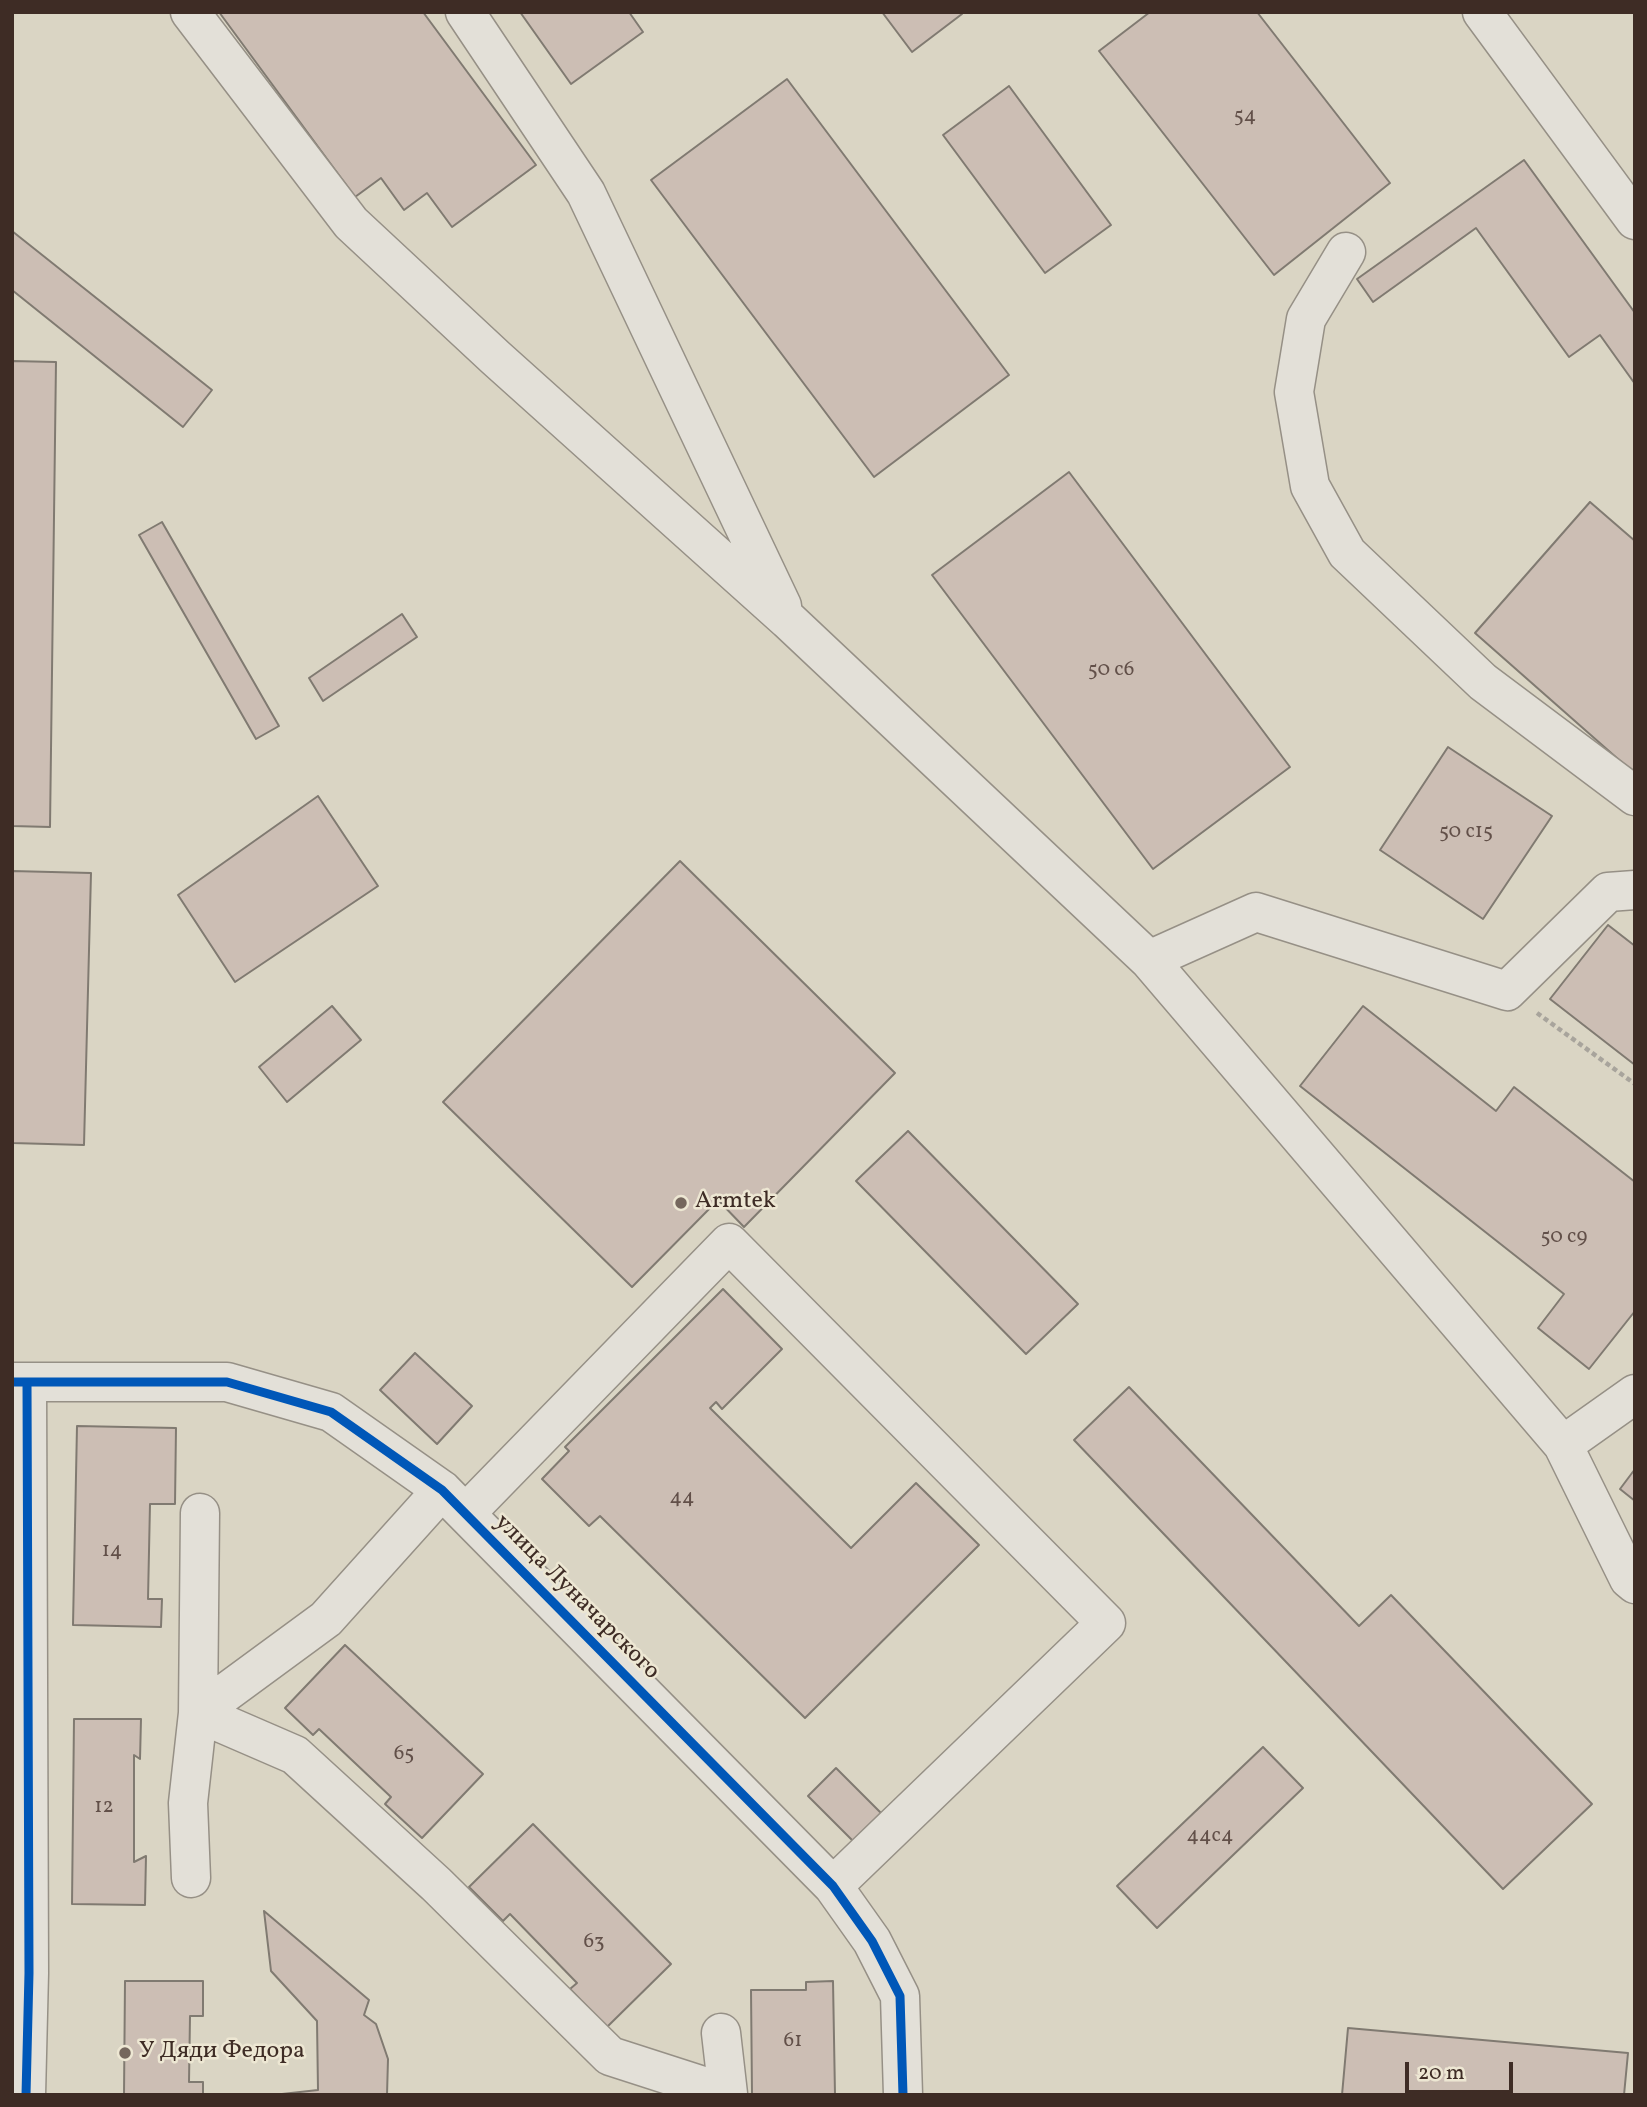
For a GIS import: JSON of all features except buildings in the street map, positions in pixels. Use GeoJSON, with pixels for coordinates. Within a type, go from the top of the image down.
{"type":"FeatureCollection","features":[{"type":"Feature","properties":{"kind":"street"},"geometry":{"type":"LineString","coordinates":[[190,12],[351,223],[496,358],[788,620],[1149,960],[1563,1445],[1629,1580],[1635,1584]]}},
{"type":"Feature","properties":{"kind":"street"},"geometry":{"type":"LineString","coordinates":[[465,12],[586,193],[788,620]]}},
{"type":"Feature","properties":{"kind":"street"},"geometry":{"type":"LineString","coordinates":[[1482,12],[1635,220]]}},
{"type":"Feature","properties":{"kind":"street"},"geometry":{"type":"LineString","coordinates":[[1346,252],[1306,319],[1294,392],[1310,486],[1346,553],[1483,682],[1635,796]]}},
{"type":"Feature","properties":{"kind":"street"},"geometry":{"type":"LineString","coordinates":[[1149,960],[1256,912],[1507,991],[1608,892],[1635,890]]}},
{"type":"Feature","properties":{"kind":"street"},"geometry":{"type":"LineString","coordinates":[[198,1713],[326,1619],[729,1243],[1106,1623],[833,1886]]}},
{"type":"Feature","properties":{"kind":"street"},"geometry":{"type":"LineString","coordinates":[[20,1382],[20,1973],[26,2095]]}},
{"type":"Feature","properties":{"kind":"street","name":"улица Луначарского"},"geometry":{"type":"LineString","coordinates":[[20,1382],[227,1382],[331,1412],[454,1501],[833,1886],[872,1941],[900,1996],[903,2095]]}},
{"type":"Feature","properties":{"kind":"street"},"geometry":{"type":"LineString","coordinates":[[1563,1445],[1635,1394]]}},
{"type":"Feature","properties":{"kind":"street"},"geometry":{"type":"LineString","coordinates":[[191,1878],[188,1803],[198,1713],[200,1513]]}},
{"type":"Feature","properties":{"kind":"street"},"geometry":{"type":"LineString","coordinates":[[198,1713],[295,1755],[436,1884],[610,2056],[728,2094],[721,2033]]}},
{"type":"Feature","properties":{"kind":"path"},"geometry":{"type":"LineString","coordinates":[[1507,991],[1635,1084]]}},
{"type":"Feature","properties":{"kind":"cycle path"},"geometry":{"type":"LineString","coordinates":[[12,1382],[227,1382],[331,1412],[442,1490],[833,1886],[872,1941],[900,1996],[903,2095]]}},
{"type":"Feature","properties":{"kind":"cycle path"},"geometry":{"type":"LineString","coordinates":[[26,2095],[29,1973],[27,1382]]}},
{"type":"Feature","properties":{"kind":"place","name":"Armtek"},"geometry":{"type":"Point","coordinates":[681,1203]}},
{"type":"Feature","properties":{"kind":"place","name":"У Дяди Федора"},"geometry":{"type":"Point","coordinates":[125,2053]}}]}
